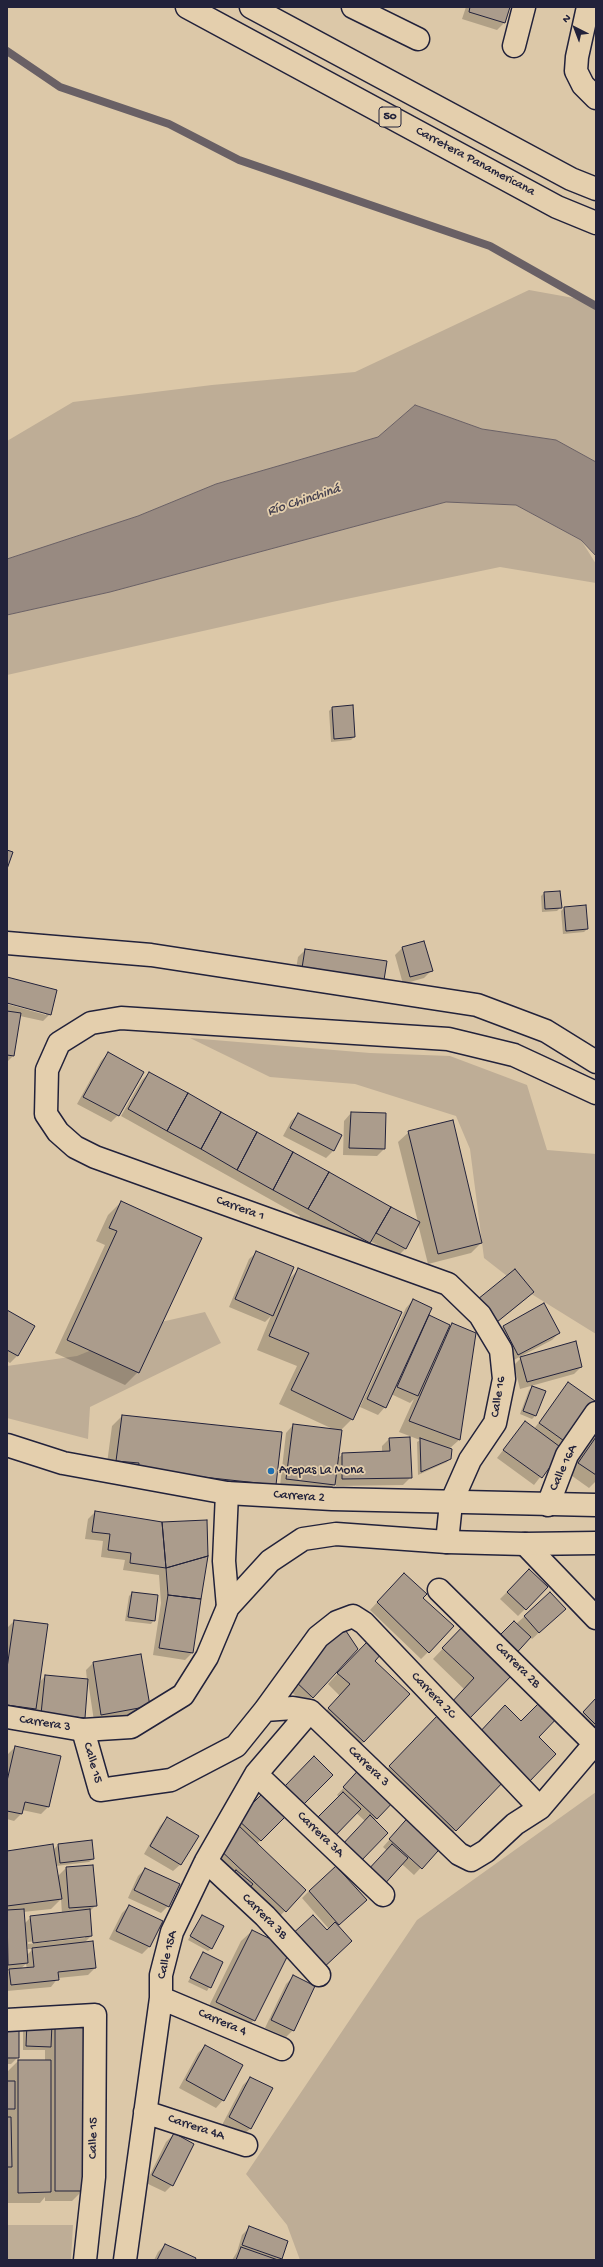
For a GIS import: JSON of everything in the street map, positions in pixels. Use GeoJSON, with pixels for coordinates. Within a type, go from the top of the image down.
{"type":"FeatureCollection","features":[{"type":"Feature","properties":{"kind":"main road","name":"Carretera Panamericana"},"geometry":{"type":"LineString","coordinates":[[187,7],[557,207],[596,223]]}},
{"type":"Feature","properties":{"kind":"main road","name":"50"},"geometry":{"type":"LineString","coordinates":[[251,7],[571,179],[596,189]]}},
{"type":"Feature","properties":{"kind":"main road"},"geometry":{"type":"LineString","coordinates":[[353,7],[418,39]]}},
{"type":"Feature","properties":{"kind":"main road"},"geometry":{"type":"LineString","coordinates":[[514,46],[524,7]]}},
{"type":"Feature","properties":{"kind":"main road"},"geometry":{"type":"LineString","coordinates":[[588,7],[577,56],[576,71],[583,86],[596,98]]}},
{"type":"Feature","properties":{"kind":"main road"},"geometry":{"type":"LineString","coordinates":[[7,943],[151,955],[477,1005],[546,1031],[596,1062]]}},
{"type":"Feature","properties":{"kind":"main road","name":"Carrera 1"},"geometry":{"type":"LineString","coordinates":[[448,1284],[95,1157],[75,1147],[58,1132],[46,1114],[47,1070],[59,1043],[91,1023],[121,1018],[448,1039],[514,1055],[596,1093]]}},
{"type":"Feature","properties":{"kind":"main road","name":"Calle 16"},"geometry":{"type":"LineString","coordinates":[[447,1542],[451,1503],[470,1460],[495,1423],[504,1379],[501,1350],[480,1315],[448,1284]]}},
{"type":"Feature","properties":{"kind":"main road","name":"Calle 16A"},"geometry":{"type":"LineString","coordinates":[[548,1505],[567,1455],[596,1413]]}},
{"type":"Feature","properties":{"kind":"main road","name":"Carrera 2"},"geometry":{"type":"LineString","coordinates":[[7,1445],[63,1463],[227,1492],[332,1499],[596,1506]]}},
{"type":"Feature","properties":{"kind":"main road","name":"Calle 15"},"geometry":{"type":"LineString","coordinates":[[227,1492],[224,1561],[228,1606],[207,1657],[183,1695],[131,1727],[83,1730],[100,1790],[171,1780],[202,1766],[236,1746],[265,1710],[318,1637]]}},
{"type":"Feature","properties":{"kind":"main road"},"geometry":{"type":"LineString","coordinates":[[228,1606],[270,1561],[303,1540],[336,1534],[447,1542],[525,1544],[596,1543]]}},
{"type":"Feature","properties":{"kind":"main road"},"geometry":{"type":"LineString","coordinates":[[525,1544],[596,1618]]}},
{"type":"Feature","properties":{"kind":"main road","name":"Carrera 2B"},"geometry":{"type":"LineString","coordinates":[[439,1590],[595,1742]]}},
{"type":"Feature","properties":{"kind":"main road","name":"Carrera 2C"},"geometry":{"type":"LineString","coordinates":[[318,1637],[337,1622],[353,1616],[364,1624],[540,1808]]}},
{"type":"Feature","properties":{"kind":"main road"},"geometry":{"type":"LineString","coordinates":[[265,1710],[293,1708],[310,1711]]}},
{"type":"Feature","properties":{"kind":"main road","name":"Carrera 3"},"geometry":{"type":"LineString","coordinates":[[310,1711],[459,1854],[471,1860],[486,1851],[515,1824],[540,1808]]}},
{"type":"Feature","properties":{"kind":"main road","name":"Calle 15A"},"geometry":{"type":"LineString","coordinates":[[125,2260],[161,1998],[160,1974],[172,1932],[206,1861],[256,1774],[310,1711]]}},
{"type":"Feature","properties":{"kind":"main road","name":"Carrera 3"},"geometry":{"type":"LineString","coordinates":[[7,1717],[83,1730]]}},
{"type":"Feature","properties":{"kind":"main road"},"geometry":{"type":"LineString","coordinates":[[540,1808],[595,1742]]}},
{"type":"Feature","properties":{"kind":"main road","name":"Carrera 3A"},"geometry":{"type":"LineString","coordinates":[[256,1774],[383,1895]]}},
{"type":"Feature","properties":{"kind":"main road","name":"Carrera 3B"},"geometry":{"type":"LineString","coordinates":[[206,1861],[265,1916],[319,1975]]}},
{"type":"Feature","properties":{"kind":"main road","name":"Carrera 4"},"geometry":{"type":"LineString","coordinates":[[161,1998],[282,2049]]}},
{"type":"Feature","properties":{"kind":"main road","name":"Calle 15"},"geometry":{"type":"LineString","coordinates":[[7,2020],[95,2016],[94,2177],[85,2260]]}},
{"type":"Feature","properties":{"kind":"main road","name":"Carrera 4A"},"geometry":{"type":"LineString","coordinates":[[145,2112],[246,2145]]}},
{"type":"Feature","properties":{"kind":"shaded area"},"geometry":{"type":"Polygon","coordinates":[[[529,290],[596,302],[596,462],[556,440],[482,429],[415,405],[378,437],[216,484],[138,516],[7,559],[7,441],[73,402],[212,385],[355,372],[529,290]]]}},
{"type":"Feature","properties":{"kind":"shaded area"},"geometry":{"type":"Polygon","coordinates":[[[446,502],[516,505],[581,540],[596,564],[596,583],[500,567],[332,602],[7,675],[7,615],[110,592],[446,502]]]}},
{"type":"Feature","properties":{"kind":"shaded area"},"geometry":{"type":"Polygon","coordinates":[[[190,1038],[370,1053],[450,1056],[527,1085],[547,1150],[596,1154],[596,1334],[525,1290],[484,1258],[470,1149],[456,1116],[355,1084],[270,1077],[190,1038]]]}},
{"type":"Feature","properties":{"kind":"shaded area"},"geometry":{"type":"Polygon","coordinates":[[[205,1312],[221,1343],[90,1407],[88,1439],[7,1418],[7,1366],[77,1356],[161,1322],[205,1312]]]}},
{"type":"Feature","properties":{"kind":"shaded area"},"geometry":{"type":"Polygon","coordinates":[[[596,1792],[596,2260],[300,2260],[287,2225],[246,2174],[417,1920],[596,1792]]]}},
{"type":"Feature","properties":{"kind":"shaded area"},"geometry":{"type":"Polygon","coordinates":[[[7,2225],[73,2225],[71,2260],[7,2260],[7,2225]]]}},
{"type":"Feature","properties":{"kind":"water","name":"Río Chinchiná"},"geometry":{"type":"Polygon","coordinates":[[[415,405],[482,429],[556,440],[596,462],[596,556],[581,540],[516,505],[446,502],[110,592],[7,615],[7,559],[138,516],[216,484],[378,437],[415,405]]]}},
{"type":"Feature","properties":{"kind":"building"},"geometry":{"type":"Polygon","coordinates":[[[470,7],[510,7],[505,23],[469,12],[470,7]]]}},
{"type":"Feature","properties":{"kind":"building"},"geometry":{"type":"Polygon","coordinates":[[[353,705],[355,737],[334,739],[332,707],[353,705]]]}},
{"type":"Feature","properties":{"kind":"building"},"geometry":{"type":"Polygon","coordinates":[[[7,850],[13,852],[7,869],[7,850]]]}},
{"type":"Feature","properties":{"kind":"building"},"geometry":{"type":"Polygon","coordinates":[[[560,891],[562,908],[545,909],[544,892],[560,891]]]}},
{"type":"Feature","properties":{"kind":"building"},"geometry":{"type":"Polygon","coordinates":[[[586,905],[588,929],[566,931],[564,907],[586,905]]]}},
{"type":"Feature","properties":{"kind":"building"},"geometry":{"type":"Polygon","coordinates":[[[424,941],[433,971],[410,977],[402,947],[424,941]]]}},
{"type":"Feature","properties":{"kind":"building"},"geometry":{"type":"Polygon","coordinates":[[[305,949],[387,961],[384,980],[302,968],[305,949]]]}},
{"type":"Feature","properties":{"kind":"building"},"geometry":{"type":"Polygon","coordinates":[[[7,977],[57,990],[51,1015],[7,1003],[7,977]]]}},
{"type":"Feature","properties":{"kind":"building"},"geometry":{"type":"Polygon","coordinates":[[[7,1011],[21,1013],[14,1056],[7,1055],[7,1011]]]}},
{"type":"Feature","properties":{"kind":"building"},"geometry":{"type":"Polygon","coordinates":[[[108,1052],[144,1072],[119,1116],[83,1097],[108,1052]]]}},
{"type":"Feature","properties":{"kind":"building"},"geometry":{"type":"Polygon","coordinates":[[[149,1072],[188,1093],[167,1131],[128,1109],[149,1072]]]}},
{"type":"Feature","properties":{"kind":"building"},"geometry":{"type":"Polygon","coordinates":[[[188,1093],[221,1112],[201,1149],[167,1131],[188,1093]]]}},
{"type":"Feature","properties":{"kind":"building"},"geometry":{"type":"Polygon","coordinates":[[[221,1112],[257,1132],[237,1170],[201,1149],[221,1112]]]}},
{"type":"Feature","properties":{"kind":"building"},"geometry":{"type":"Polygon","coordinates":[[[351,1112],[386,1113],[385,1149],[349,1148],[351,1112]]]}},
{"type":"Feature","properties":{"kind":"building"},"geometry":{"type":"Polygon","coordinates":[[[298,1113],[342,1135],[334,1151],[290,1128],[298,1113]]]}},
{"type":"Feature","properties":{"kind":"building"},"geometry":{"type":"Polygon","coordinates":[[[453,1120],[482,1243],[438,1254],[408,1131],[453,1120]]]}},
{"type":"Feature","properties":{"kind":"building"},"geometry":{"type":"Polygon","coordinates":[[[257,1132],[293,1152],[273,1190],[237,1170],[257,1132]]]}},
{"type":"Feature","properties":{"kind":"building"},"geometry":{"type":"Polygon","coordinates":[[[293,1152],[329,1172],[308,1209],[273,1190],[293,1152]]]}},
{"type":"Feature","properties":{"kind":"building"},"geometry":{"type":"Polygon","coordinates":[[[329,1172],[391,1207],[370,1243],[308,1209],[329,1172]]]}},
{"type":"Feature","properties":{"kind":"building"},"geometry":{"type":"Polygon","coordinates":[[[121,1201],[202,1238],[139,1373],[67,1340],[117,1231],[109,1228],[121,1201]]]}},
{"type":"Feature","properties":{"kind":"building"},"geometry":{"type":"Polygon","coordinates":[[[391,1207],[420,1222],[406,1249],[376,1233],[391,1207]]]}},
{"type":"Feature","properties":{"kind":"building"},"geometry":{"type":"Polygon","coordinates":[[[256,1251],[294,1267],[273,1316],[235,1299],[256,1251]]]}},
{"type":"Feature","properties":{"kind":"building"},"geometry":{"type":"Polygon","coordinates":[[[298,1268],[402,1312],[353,1420],[291,1390],[309,1353],[269,1336],[298,1268]]]}},
{"type":"Feature","properties":{"kind":"building"},"geometry":{"type":"Polygon","coordinates":[[[515,1269],[534,1292],[497,1322],[478,1299],[515,1269]]]}},
{"type":"Feature","properties":{"kind":"building"},"geometry":{"type":"Polygon","coordinates":[[[413,1299],[432,1308],[386,1408],[367,1399],[413,1299]]]}},
{"type":"Feature","properties":{"kind":"building"},"geometry":{"type":"Polygon","coordinates":[[[544,1303],[560,1333],[518,1355],[503,1326],[544,1303]]]}},
{"type":"Feature","properties":{"kind":"building"},"geometry":{"type":"Polygon","coordinates":[[[7,1310],[35,1326],[18,1356],[7,1350],[7,1310]]]}},
{"type":"Feature","properties":{"kind":"building"},"geometry":{"type":"Polygon","coordinates":[[[429,1315],[450,1325],[418,1396],[397,1387],[429,1315]]]}},
{"type":"Feature","properties":{"kind":"building"},"geometry":{"type":"Polygon","coordinates":[[[452,1323],[476,1333],[460,1440],[409,1421],[452,1323]]]}},
{"type":"Feature","properties":{"kind":"building"},"geometry":{"type":"Polygon","coordinates":[[[576,1341],[582,1367],[527,1382],[520,1357],[576,1341]]]}},
{"type":"Feature","properties":{"kind":"building"},"geometry":{"type":"Polygon","coordinates":[[[568,1382],[595,1401],[567,1443],[539,1423],[568,1382]]]}},
{"type":"Feature","properties":{"kind":"building"},"geometry":{"type":"Polygon","coordinates":[[[532,1386],[546,1391],[536,1416],[523,1411],[532,1386]]]}},
{"type":"Feature","properties":{"kind":"building"},"geometry":{"type":"Polygon","coordinates":[[[122,1415],[282,1432],[276,1485],[138,1470],[139,1463],[116,1461],[122,1415]]]}},
{"type":"Feature","properties":{"kind":"building"},"geometry":{"type":"Polygon","coordinates":[[[525,1421],[563,1449],[542,1478],[503,1450],[525,1421]]]}},
{"type":"Feature","properties":{"kind":"building"},"geometry":{"type":"Polygon","coordinates":[[[293,1424],[342,1430],[335,1485],[286,1479],[293,1424]]]}},
{"type":"Feature","properties":{"kind":"building"},"geometry":{"type":"Polygon","coordinates":[[[410,1437],[412,1478],[342,1479],[342,1453],[390,1451],[389,1438],[410,1437]]]}},
{"type":"Feature","properties":{"kind":"building"},"geometry":{"type":"Polygon","coordinates":[[[596,1437],[596,1475],[578,1463],[596,1437]]]}},
{"type":"Feature","properties":{"kind":"building"},"geometry":{"type":"Polygon","coordinates":[[[420,1438],[452,1449],[451,1459],[421,1472],[420,1438]]]}},
{"type":"Feature","properties":{"kind":"building"},"geometry":{"type":"Polygon","coordinates":[[[95,1511],[162,1522],[166,1568],[130,1563],[131,1553],[108,1550],[110,1534],[92,1532],[95,1511]]]}},
{"type":"Feature","properties":{"kind":"building"},"geometry":{"type":"Polygon","coordinates":[[[207,1520],[208,1556],[166,1568],[162,1522],[207,1520]]]}},
{"type":"Feature","properties":{"kind":"building"},"geometry":{"type":"Polygon","coordinates":[[[208,1556],[201,1599],[168,1595],[166,1568],[208,1556]]]}},
{"type":"Feature","properties":{"kind":"building"},"geometry":{"type":"Polygon","coordinates":[[[529,1569],[548,1587],[526,1610],[507,1592],[529,1569]]]}},
{"type":"Feature","properties":{"kind":"building"},"geometry":{"type":"Polygon","coordinates":[[[404,1573],[427,1594],[423,1598],[454,1626],[429,1653],[377,1602],[404,1573]]]}},
{"type":"Feature","properties":{"kind":"building"},"geometry":{"type":"Polygon","coordinates":[[[132,1592],[158,1595],[155,1621],[128,1617],[132,1592]]]}},
{"type":"Feature","properties":{"kind":"building"},"geometry":{"type":"Polygon","coordinates":[[[550,1592],[566,1609],[539,1633],[524,1616],[550,1592]]]}},
{"type":"Feature","properties":{"kind":"building"},"geometry":{"type":"Polygon","coordinates":[[[168,1595],[201,1599],[193,1653],[159,1648],[168,1595]]]}},
{"type":"Feature","properties":{"kind":"building"},"geometry":{"type":"Polygon","coordinates":[[[14,1620],[48,1624],[36,1709],[7,1705],[7,1668],[14,1620]]]}},
{"type":"Feature","properties":{"kind":"building"},"geometry":{"type":"Polygon","coordinates":[[[514,1621],[531,1637],[512,1658],[494,1641],[514,1621]]]}},
{"type":"Feature","properties":{"kind":"building"},"geometry":{"type":"Polygon","coordinates":[[[467,1622],[517,1670],[467,1721],[450,1704],[474,1678],[442,1648],[467,1622]]]}},
{"type":"Feature","properties":{"kind":"building"},"geometry":{"type":"Polygon","coordinates":[[[342,1625],[358,1649],[313,1698],[292,1678],[342,1625]]]}},
{"type":"Feature","properties":{"kind":"building"},"geometry":{"type":"Polygon","coordinates":[[[368,1641],[382,1653],[375,1661],[410,1694],[364,1742],[328,1708],[350,1684],[337,1673],[368,1641]]]}},
{"type":"Feature","properties":{"kind":"building"},"geometry":{"type":"Polygon","coordinates":[[[141,1654],[150,1706],[101,1715],[93,1662],[141,1654]]]}},
{"type":"Feature","properties":{"kind":"building"},"geometry":{"type":"Polygon","coordinates":[[[45,1675],[88,1679],[85,1718],[41,1714],[45,1675]]]}},
{"type":"Feature","properties":{"kind":"building"},"geometry":{"type":"Polygon","coordinates":[[[544,1698],[561,1714],[539,1737],[556,1754],[528,1783],[477,1735],[505,1705],[521,1721],[544,1698]]]}},
{"type":"Feature","properties":{"kind":"building"},"geometry":{"type":"Polygon","coordinates":[[[596,1698],[596,1725],[583,1712],[596,1698]]]}},
{"type":"Feature","properties":{"kind":"building"},"geometry":{"type":"Polygon","coordinates":[[[439,1714],[507,1778],[456,1831],[389,1766],[439,1714]]]}},
{"type":"Feature","properties":{"kind":"building"},"geometry":{"type":"Polygon","coordinates":[[[15,1746],[61,1756],[49,1807],[25,1802],[22,1814],[7,1811],[7,1781],[15,1746]]]}},
{"type":"Feature","properties":{"kind":"building"},"geometry":{"type":"Polygon","coordinates":[[[314,1756],[333,1775],[304,1804],[285,1786],[314,1756]]]}},
{"type":"Feature","properties":{"kind":"building"},"geometry":{"type":"Polygon","coordinates":[[[363,1765],[397,1798],[377,1819],[343,1787],[363,1765]]]}},
{"type":"Feature","properties":{"kind":"building"},"geometry":{"type":"Polygon","coordinates":[[[343,1792],[361,1809],[332,1839],[314,1821],[343,1792]]]}},
{"type":"Feature","properties":{"kind":"building"},"geometry":{"type":"Polygon","coordinates":[[[262,1794],[285,1817],[261,1841],[237,1819],[262,1794]]]}},
{"type":"Feature","properties":{"kind":"building"},"geometry":{"type":"Polygon","coordinates":[[[412,1813],[445,1843],[422,1869],[389,1839],[412,1813]]]}},
{"type":"Feature","properties":{"kind":"building"},"geometry":{"type":"Polygon","coordinates":[[[370,1815],[388,1833],[359,1863],[341,1846],[370,1815]]]}},
{"type":"Feature","properties":{"kind":"building"},"geometry":{"type":"Polygon","coordinates":[[[167,1817],[199,1836],[181,1865],[150,1846],[167,1817]]]}},
{"type":"Feature","properties":{"kind":"building"},"geometry":{"type":"Polygon","coordinates":[[[237,1824],[306,1890],[286,1912],[216,1846],[237,1824]]]}},
{"type":"Feature","properties":{"kind":"building"},"geometry":{"type":"Polygon","coordinates":[[[92,1840],[94,1859],[60,1863],[58,1844],[92,1840]]]}},
{"type":"Feature","properties":{"kind":"building"},"geometry":{"type":"Polygon","coordinates":[[[53,1844],[62,1899],[7,1906],[7,1851],[53,1844]]]}},
{"type":"Feature","properties":{"kind":"building"},"geometry":{"type":"Polygon","coordinates":[[[392,1844],[408,1858],[382,1887],[366,1872],[392,1844]]]}},
{"type":"Feature","properties":{"kind":"building"},"geometry":{"type":"Polygon","coordinates":[[[93,1865],[97,1906],[69,1908],[66,1867],[93,1865]]]}},
{"type":"Feature","properties":{"kind":"building"},"geometry":{"type":"Polygon","coordinates":[[[336,1866],[367,1900],[339,1925],[309,1891],[336,1866]]]}},
{"type":"Feature","properties":{"kind":"building"},"geometry":{"type":"Polygon","coordinates":[[[145,1868],[180,1884],[169,1907],[134,1890],[145,1868]]]}},
{"type":"Feature","properties":{"kind":"building"},"geometry":{"type":"Polygon","coordinates":[[[236,1870],[253,1884],[246,1892],[229,1879],[236,1870]]]}},
{"type":"Feature","properties":{"kind":"building"},"geometry":{"type":"Polygon","coordinates":[[[129,1905],[163,1921],[150,1947],[116,1931],[129,1905]]]}},
{"type":"Feature","properties":{"kind":"building"},"geometry":{"type":"Polygon","coordinates":[[[24,1909],[28,1963],[8,1965],[7,1910],[24,1909]]]}},
{"type":"Feature","properties":{"kind":"building"},"geometry":{"type":"Polygon","coordinates":[[[90,1909],[92,1936],[33,1943],[30,1916],[90,1909]]]}},
{"type":"Feature","properties":{"kind":"building"},"geometry":{"type":"Polygon","coordinates":[[[202,1915],[224,1926],[212,1949],[190,1936],[202,1915]]]}},
{"type":"Feature","properties":{"kind":"building"},"geometry":{"type":"Polygon","coordinates":[[[313,1915],[327,1930],[335,1922],[352,1941],[320,1971],[289,1937],[313,1915]]]}},
{"type":"Feature","properties":{"kind":"building"},"geometry":{"type":"Polygon","coordinates":[[[252,1930],[291,1949],[255,2021],[216,2002],[252,1930]]]}},
{"type":"Feature","properties":{"kind":"building"},"geometry":{"type":"Polygon","coordinates":[[[93,1941],[96,1968],[58,1972],[59,1980],[11,1985],[9,1969],[34,1967],[32,1948],[93,1941]]]}},
{"type":"Feature","properties":{"kind":"building"},"geometry":{"type":"Polygon","coordinates":[[[203,1952],[223,1962],[211,1988],[190,1978],[203,1952]]]}},
{"type":"Feature","properties":{"kind":"building"},"geometry":{"type":"Polygon","coordinates":[[[293,1975],[315,1986],[294,2031],[271,2020],[293,1975]]]}},
{"type":"Feature","properties":{"kind":"building"},"geometry":{"type":"Polygon","coordinates":[[[55,2022],[84,2022],[84,2191],[55,2191],[55,2022]]]}},
{"type":"Feature","properties":{"kind":"building"},"geometry":{"type":"Polygon","coordinates":[[[27,2023],[52,2023],[51,2047],[26,2046],[27,2023]]]}},
{"type":"Feature","properties":{"kind":"building"},"geometry":{"type":"Polygon","coordinates":[[[7,2028],[19,2028],[19,2058],[7,2058],[7,2028]]]}},
{"type":"Feature","properties":{"kind":"building"},"geometry":{"type":"Polygon","coordinates":[[[205,2045],[243,2065],[224,2101],[186,2080],[205,2045]]]}},
{"type":"Feature","properties":{"kind":"building"},"geometry":{"type":"Polygon","coordinates":[[[18,2060],[51,2060],[51,2192],[18,2193],[18,2060]]]}},
{"type":"Feature","properties":{"kind":"building"},"geometry":{"type":"Polygon","coordinates":[[[250,2077],[273,2088],[251,2129],[229,2117],[250,2077]]]}},
{"type":"Feature","properties":{"kind":"building"},"geometry":{"type":"Polygon","coordinates":[[[7,2081],[15,2081],[15,2109],[7,2109],[7,2081]]]}},
{"type":"Feature","properties":{"kind":"building"},"geometry":{"type":"Polygon","coordinates":[[[7,2117],[11,2117],[12,2167],[7,2167],[7,2117]]]}},
{"type":"Feature","properties":{"kind":"building"},"geometry":{"type":"Polygon","coordinates":[[[174,2133],[194,2144],[173,2186],[152,2175],[174,2133]]]}},
{"type":"Feature","properties":{"kind":"building"},"geometry":{"type":"Polygon","coordinates":[[[249,2226],[288,2241],[282,2259],[242,2245],[249,2226]]]}},
{"type":"Feature","properties":{"kind":"building"},"geometry":{"type":"Polygon","coordinates":[[[165,2244],[196,2258],[195,2260],[157,2260],[165,2244]]]}},
{"type":"Feature","properties":{"kind":"building"},"geometry":{"type":"Polygon","coordinates":[[[241,2247],[278,2260],[236,2260],[241,2247]]]}},
{"type":"Feature","properties":{"kind":"waterway"},"geometry":{"type":"LineString","coordinates":[[7,51],[60,87],[169,124],[239,160],[490,246],[596,306]]}},
{"type":"Feature","properties":{"kind":"place","name":"Arepas La Mona"},"geometry":{"type":"Point","coordinates":[271,1471]}}]}
